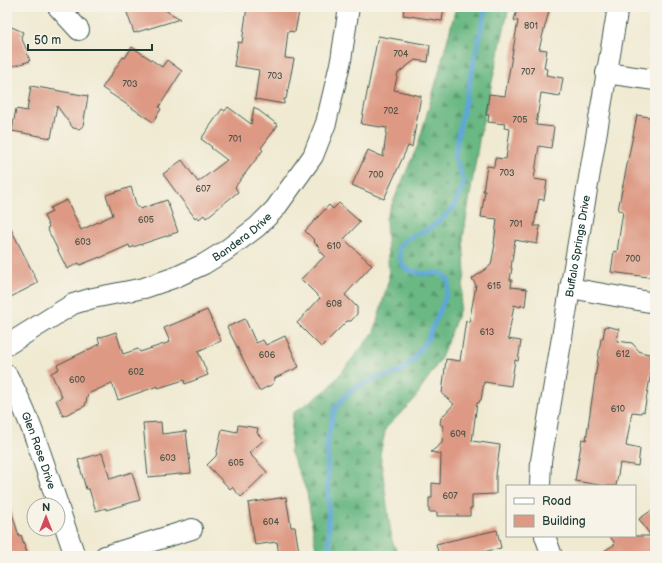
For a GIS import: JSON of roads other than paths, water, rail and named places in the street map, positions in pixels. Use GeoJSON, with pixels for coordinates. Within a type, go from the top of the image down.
{"type":"FeatureCollection","features":[{"type":"Feature","properties":{"kind":"street"},"geometry":{"type":"LineString","coordinates":[[58,7],[78,30]]}},
{"type":"Feature","properties":{"kind":"street","name":"Bandera Drive"},"geometry":{"type":"LineString","coordinates":[[7,345],[74,304],[93,298],[144,288],[176,277],[204,264],[225,251],[257,227],[275,209],[313,156],[326,123],[341,60],[349,7]]}},
{"type":"Feature","properties":{"kind":"street","name":"Buffalo Springs Drive"},"geometry":{"type":"LineString","coordinates":[[540,485],[542,461],[570,288],[618,7]]}},
{"type":"Feature","properties":{"kind":"street"},"geometry":{"type":"LineString","coordinates":[[606,73],[655,80]]}},
{"type":"Feature","properties":{"kind":"street"},"geometry":{"type":"LineString","coordinates":[[570,288],[655,303]]}},
{"type":"Feature","properties":{"kind":"street","name":"Glen Rose Drive"},"geometry":{"type":"LineString","coordinates":[[7,375],[28,415],[55,497]]}},
{"type":"Feature","properties":{"kind":"street"},"geometry":{"type":"LineString","coordinates":[[105,556],[192,529]]}},
{"type":"Feature","properties":{"kind":"street","name":"Glen Rose Drive"},"geometry":{"type":"LineString","coordinates":[[66,530],[75,556]]}},
{"type":"Feature","properties":{"kind":"street"},"geometry":{"type":"LineString","coordinates":[[545,537],[552,556]]}},
{"type":"Feature","properties":{"kind":"waterway"},"geometry":{"type":"LineString","coordinates":[[332,556],[329,543],[327,441],[335,408],[351,390],[375,379],[400,372],[413,360],[427,340],[446,296],[449,281],[441,273],[422,274],[406,269],[400,260],[399,249],[404,241],[427,230],[443,218],[454,207],[462,188],[464,182],[455,157],[458,135],[486,7]]}}]}
